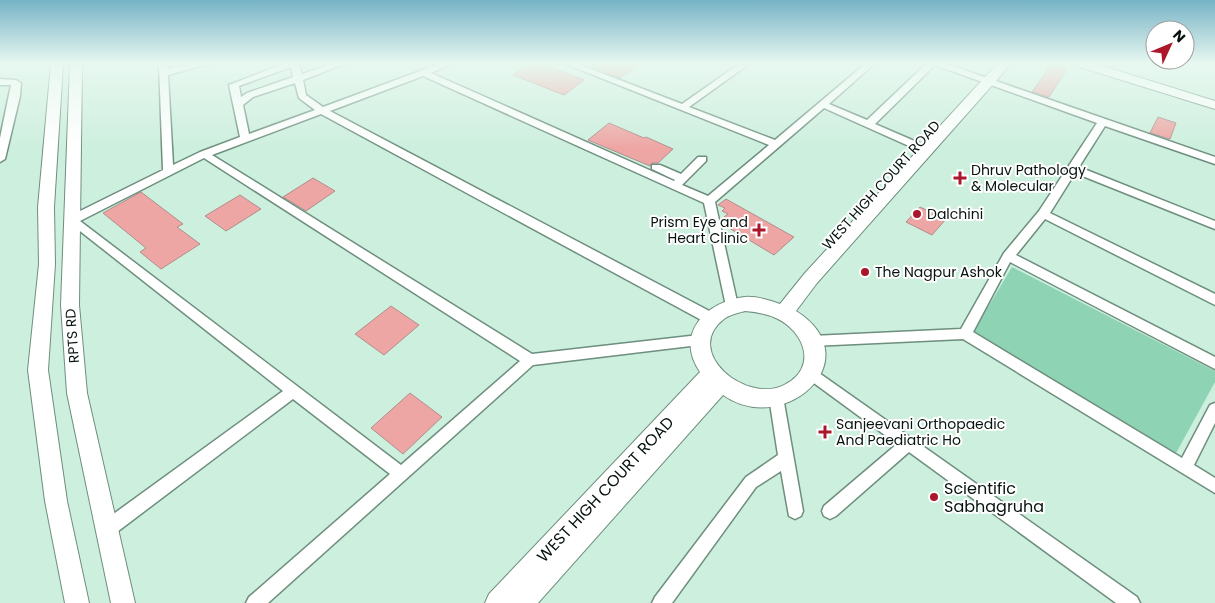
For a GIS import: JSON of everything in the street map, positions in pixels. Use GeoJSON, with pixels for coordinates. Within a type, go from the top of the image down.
{"type":"FeatureCollection","features":[{"type":"Feature","properties":{"kind":"main road","name":"WEST HIGH COURT ROAD"},"geometry":{"type":"LineString","coordinates":[[777,310],[915,145],[970,92]]}},
{"type":"Feature","properties":{"kind":"main road"},"geometry":{"type":"LineString","coordinates":[[777,310],[811,278],[973,92]]}},
{"type":"Feature","properties":{"kind":"main road"},"geometry":{"type":"LineString","coordinates":[[745,304],[777,310],[795,320],[812,341],[815,352],[812,374],[804,385],[792,392],[776,397],[757,397],[738,393],[716,379],[700,352],[699,340],[702,328],[710,318],[732,306],[745,304]]}},
{"type":"Feature","properties":{"kind":"main road","name":"WEST HIGH COURT ROAD"},"geometry":{"type":"LineString","coordinates":[[498,603],[716,379]]}},
{"type":"Feature","properties":{"kind":"main road","name":"WEST HIGH COURT ROAD"},"geometry":{"type":"LineString","coordinates":[[521,603],[716,379]]}},
{"type":"Feature","properties":{"kind":"street"},"geometry":{"type":"LineString","coordinates":[[0,159],[16,92]]}},
{"type":"Feature","properties":{"kind":"street"},"geometry":{"type":"LineString","coordinates":[[55,92],[46,207],[46,264],[38,370],[56,501],[77,603]]}},
{"type":"Feature","properties":{"kind":"street","name":"RPTS RD"},"geometry":{"type":"LineString","coordinates":[[75,92],[70,305],[77,393],[124,603]]}},
{"type":"Feature","properties":{"kind":"street"},"geometry":{"type":"LineString","coordinates":[[164,92],[168,173]]}},
{"type":"Feature","properties":{"kind":"street"},"geometry":{"type":"LineString","coordinates":[[236,92],[245,139]]}},
{"type":"Feature","properties":{"kind":"street"},"geometry":{"type":"LineString","coordinates":[[238,104],[250,95],[258,92]]}},
{"type":"Feature","properties":{"kind":"street"},"geometry":{"type":"LineString","coordinates":[[301,92],[302,96],[321,110],[710,318]]}},
{"type":"Feature","properties":{"kind":"street"},"geometry":{"type":"LineString","coordinates":[[370,92],[204,154],[72,220],[401,474]]}},
{"type":"Feature","properties":{"kind":"street"},"geometry":{"type":"LineString","coordinates":[[468,92],[679,183]]}},
{"type":"Feature","properties":{"kind":"street"},"geometry":{"type":"LineString","coordinates":[[642,92],[776,144]]}},
{"type":"Feature","properties":{"kind":"street"},"geometry":{"type":"LineString","coordinates":[[682,108],[703,92]]}},
{"type":"Feature","properties":{"kind":"street"},"geometry":{"type":"LineString","coordinates":[[709,201],[836,92]]}},
{"type":"Feature","properties":{"kind":"street"},"geometry":{"type":"LineString","coordinates":[[868,125],[902,92]]}},
{"type":"Feature","properties":{"kind":"street"},"geometry":{"type":"LineString","coordinates":[[1020,92],[1215,161]]}},
{"type":"Feature","properties":{"kind":"street"},"geometry":{"type":"LineString","coordinates":[[1174,92],[1215,105]]}},
{"type":"Feature","properties":{"kind":"street"},"geometry":{"type":"LineString","coordinates":[[1191,92],[1215,100]]}},
{"type":"Feature","properties":{"kind":"street"},"geometry":{"type":"LineString","coordinates":[[822,104],[915,145]]}},
{"type":"Feature","properties":{"kind":"street"},"geometry":{"type":"LineString","coordinates":[[965,334],[1008,256],[1043,214],[1103,122]]}},
{"type":"Feature","properties":{"kind":"street"},"geometry":{"type":"LineString","coordinates":[[204,154],[530,360]]}},
{"type":"Feature","properties":{"kind":"street"},"geometry":{"type":"LineString","coordinates":[[679,183],[702,160]]}},
{"type":"Feature","properties":{"kind":"street"},"geometry":{"type":"LineString","coordinates":[[656,166],[679,183],[709,201],[732,306]]}},
{"type":"Feature","properties":{"kind":"street"},"geometry":{"type":"LineString","coordinates":[[1073,168],[1215,225]]}},
{"type":"Feature","properties":{"kind":"street"},"geometry":{"type":"LineString","coordinates":[[1043,214],[1215,300]]}},
{"type":"Feature","properties":{"kind":"street"},"geometry":{"type":"LineString","coordinates":[[1008,256],[1215,363]]}},
{"type":"Feature","properties":{"kind":"street"},"geometry":{"type":"LineString","coordinates":[[812,341],[965,334],[1215,486]]}},
{"type":"Feature","properties":{"kind":"street"},"geometry":{"type":"LineString","coordinates":[[255,603],[530,360],[699,340]]}},
{"type":"Feature","properties":{"kind":"street"},"geometry":{"type":"LineString","coordinates":[[812,374],[1131,603]]}},
{"type":"Feature","properties":{"kind":"street"},"geometry":{"type":"LineString","coordinates":[[107,529],[293,391]]}},
{"type":"Feature","properties":{"kind":"street"},"geometry":{"type":"LineString","coordinates":[[776,397],[795,511]]}},
{"type":"Feature","properties":{"kind":"street"},"geometry":{"type":"LineString","coordinates":[[1185,468],[1215,409]]}},
{"type":"Feature","properties":{"kind":"street"},"geometry":{"type":"LineString","coordinates":[[830,511],[909,443]]}},
{"type":"Feature","properties":{"kind":"street"},"geometry":{"type":"LineString","coordinates":[[661,603],[751,482],[785,459]]}},
{"type":"Feature","properties":{"kind":"green space"},"geometry":{"type":"Polygon","coordinates":[[[1012,267],[1215,371],[1215,382],[1175,455],[973,332],[1012,267]]]}},
{"type":"Feature","properties":{"kind":"building"},"geometry":{"type":"Polygon","coordinates":[[[557,92],[568,92],[564,95],[557,92]]]}},
{"type":"Feature","properties":{"kind":"building"},"geometry":{"type":"Polygon","coordinates":[[[1032,92],[1052,92],[1049,97],[1032,92]]]}},
{"type":"Feature","properties":{"kind":"building"},"geometry":{"type":"Polygon","coordinates":[[[1158,117],[1176,123],[1170,139],[1150,133],[1158,117]]]}},
{"type":"Feature","properties":{"kind":"building"},"geometry":{"type":"Polygon","coordinates":[[[609,123],[673,149],[658,163],[652,163],[650,166],[588,140],[609,123]]]}},
{"type":"Feature","properties":{"kind":"building"},"geometry":{"type":"Polygon","coordinates":[[[313,178],[335,191],[306,211],[283,197],[313,178]]]}},
{"type":"Feature","properties":{"kind":"building"},"geometry":{"type":"Polygon","coordinates":[[[141,192],[183,224],[177,227],[200,244],[161,269],[140,252],[146,248],[103,213],[141,192]]]}},
{"type":"Feature","properties":{"kind":"building"},"geometry":{"type":"Polygon","coordinates":[[[240,195],[261,209],[226,231],[205,216],[240,195]]]}},
{"type":"Feature","properties":{"kind":"building"},"geometry":{"type":"Polygon","coordinates":[[[726,199],[794,237],[774,255],[724,225],[730,221],[724,217],[728,214],[722,211],[725,208],[718,205],[726,199]]]}},
{"type":"Feature","properties":{"kind":"building"},"geometry":{"type":"Polygon","coordinates":[[[920,207],[946,219],[932,235],[906,222],[920,207]]]}},
{"type":"Feature","properties":{"kind":"building"},"geometry":{"type":"Polygon","coordinates":[[[391,306],[419,325],[384,355],[355,334],[391,306]]]}},
{"type":"Feature","properties":{"kind":"building"},"geometry":{"type":"Polygon","coordinates":[[[410,393],[442,417],[403,454],[371,428],[410,393]]]}},
{"type":"Feature","properties":{"kind":"place","name":"Dhruv Pathology & Molecular"},"geometry":{"type":"Point","coordinates":[960,178]}},
{"type":"Feature","properties":{"kind":"place","name":"Dalchini"},"geometry":{"type":"Point","coordinates":[917,214]}},
{"type":"Feature","properties":{"kind":"place","name":"Prism Eye and Heart Clinic"},"geometry":{"type":"Point","coordinates":[759,230]}},
{"type":"Feature","properties":{"kind":"place","name":"The Nagpur Ashok"},"geometry":{"type":"Point","coordinates":[865,272]}},
{"type":"Feature","properties":{"kind":"place","name":"Sanjeevani Orthopaedic And Paediatric Ho"},"geometry":{"type":"Point","coordinates":[825,432]}},
{"type":"Feature","properties":{"kind":"place","name":"Scientific Sabhagruha"},"geometry":{"type":"Point","coordinates":[934,497]}}]}
